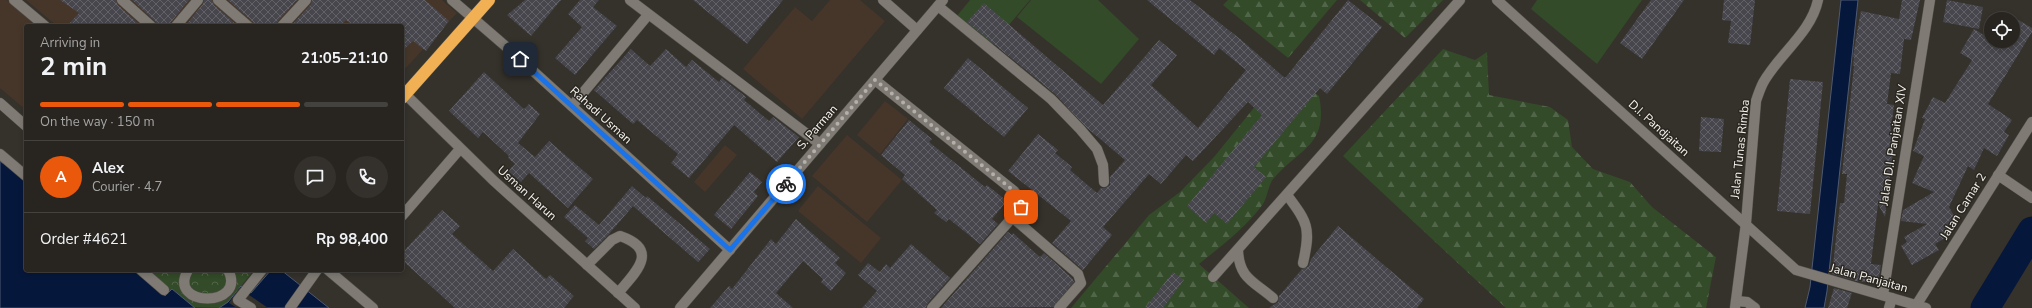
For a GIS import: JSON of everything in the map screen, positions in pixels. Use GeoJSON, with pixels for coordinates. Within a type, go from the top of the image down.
{"type":"FeatureCollection","features":[{"type":"Feature","properties":{"kind":"highway"},"geometry":{"type":"LineString","coordinates":[[404,96],[489,0]]}},
{"type":"Feature","properties":{"kind":"street"},"geometry":{"type":"LineString","coordinates":[[14,0],[43,24]]}},
{"type":"Feature","properties":{"kind":"street"},"geometry":{"type":"LineString","coordinates":[[122,0],[149,24]]}},
{"type":"Feature","properties":{"kind":"street"},"geometry":{"type":"LineString","coordinates":[[178,24],[198,0]]}},
{"type":"Feature","properties":{"kind":"street"},"geometry":{"type":"LineString","coordinates":[[218,0],[246,24]]}},
{"type":"Feature","properties":{"kind":"street"},"geometry":{"type":"LineString","coordinates":[[284,24],[306,0]]}},
{"type":"Feature","properties":{"kind":"street","name":"Rahadi Usman"},"geometry":{"type":"LineString","coordinates":[[452,0],[572,106],[730,250]]}},
{"type":"Feature","properties":{"kind":"street"},"geometry":{"type":"LineString","coordinates":[[630,0],[820,144]]}},
{"type":"Feature","properties":{"kind":"street"},"geometry":{"type":"LineString","coordinates":[[884,0],[917,30]]}},
{"type":"Feature","properties":{"kind":"street"},"geometry":{"type":"LineString","coordinates":[[1213,278],[1460,0]]}},
{"type":"Feature","properties":{"kind":"street","name":"Jalan Tunas Rimba"},"geometry":{"type":"LineString","coordinates":[[1736,304],[1746,223],[1756,101],[1762,84],[1770,72],[1814,15],[1818,0]]}},
{"type":"Feature","properties":{"kind":"street","name":"Jalan D.I. Panjaitan XIV"},"geometry":{"type":"LineString","coordinates":[[1888,308],[1888,296],[1930,0]]}},
{"type":"Feature","properties":{"kind":"street","name":"D.I. Pandjaitan"},"geometry":{"type":"LineString","coordinates":[[1504,2],[1746,223],[1788,264],[1804,274]]}},
{"type":"Feature","properties":{"kind":"street"},"geometry":{"type":"LineString","coordinates":[[940,3],[1052,99],[1080,129],[1097,150],[1102,165],[1104,182]]}},
{"type":"Feature","properties":{"kind":"street","name":"S. Parman"},"geometry":{"type":"LineString","coordinates":[[680,308],[940,3]]}},
{"type":"Feature","properties":{"kind":"street"},"geometry":{"type":"LineString","coordinates":[[572,106],[648,15]]}},
{"type":"Feature","properties":{"kind":"street"},"geometry":{"type":"LineString","coordinates":[[875,80],[1020,197],[1021,207],[932,308]]}},
{"type":"Feature","properties":{"kind":"street","name":"Usman Harun"},"geometry":{"type":"LineString","coordinates":[[404,96],[586,265],[635,308]]}},
{"type":"Feature","properties":{"kind":"street"},"geometry":{"type":"LineString","coordinates":[[0,103],[24,124]]}},
{"type":"Feature","properties":{"kind":"street","name":"Jalan Camar 2"},"geometry":{"type":"LineString","coordinates":[[1922,306],[1998,175],[2032,122]]}},
{"type":"Feature","properties":{"kind":"street"},"geometry":{"type":"LineString","coordinates":[[404,214],[460,148]]}},
{"type":"Feature","properties":{"kind":"street"},"geometry":{"type":"LineString","coordinates":[[0,154],[24,174]]}},
{"type":"Feature","properties":{"kind":"street"},"geometry":{"type":"LineString","coordinates":[[1998,175],[2032,198]]}},
{"type":"Feature","properties":{"kind":"street"},"geometry":{"type":"LineString","coordinates":[[1287,195],[1303,216],[1306,226],[1308,241],[1303,263]]}},
{"type":"Feature","properties":{"kind":"street"},"geometry":{"type":"LineString","coordinates":[[1012,217],[1078,274],[1081,282],[1060,308]]}},
{"type":"Feature","properties":{"kind":"street"},"geometry":{"type":"LineString","coordinates":[[586,265],[612,240],[620,236],[631,239],[640,249],[643,256],[641,266],[618,294]]}},
{"type":"Feature","properties":{"kind":"street"},"geometry":{"type":"LineString","coordinates":[[1238,250],[1238,263],[1242,273],[1273,298]]}},
{"type":"Feature","properties":{"kind":"street"},"geometry":{"type":"LineString","coordinates":[[143,272],[164,290]]}},
{"type":"Feature","properties":{"kind":"street"},"geometry":{"type":"LineString","coordinates":[[188,272],[185,282],[186,289],[191,296],[197,300],[211,303],[223,297],[228,292],[230,278],[228,272]]}},
{"type":"Feature","properties":{"kind":"street"},"geometry":{"type":"LineString","coordinates":[[251,308],[238,300],[260,272]]}},
{"type":"Feature","properties":{"kind":"street"},"geometry":{"type":"LineString","coordinates":[[290,308],[316,272]]}},
{"type":"Feature","properties":{"kind":"street"},"geometry":{"type":"LineString","coordinates":[[330,272],[373,308]]}},
{"type":"Feature","properties":{"kind":"street","name":"Jalan Panjaitan"},"geometry":{"type":"LineString","coordinates":[[1804,274],[1864,289],[1922,306]]}},
{"type":"Feature","properties":{"kind":"street"},"geometry":{"type":"LineString","coordinates":[[1736,304],[1747,302],[1755,308]]}},
{"type":"Feature","properties":{"kind":"shaded area"},"geometry":{"type":"Polygon","coordinates":[[[0,0],[7,0],[34,24],[24,24],[24,108],[0,88],[0,0]]]}},
{"type":"Feature","properties":{"kind":"shaded area"},"geometry":{"type":"Polygon","coordinates":[[[26,0],[442,0],[457,13],[404,70],[404,24],[55,24],[26,0]]]}},
{"type":"Feature","properties":{"kind":"shaded area"},"geometry":{"type":"Polygon","coordinates":[[[830,0],[860,0],[885,21],[802,119],[743,69],[795,7],[812,21],[830,0]]]}},
{"type":"Feature","properties":{"kind":"shaded area"},"geometry":{"type":"Polygon","coordinates":[[[885,101],[908,119],[880,154],[857,135],[885,101]]]}},
{"type":"Feature","properties":{"kind":"shaded area"},"geometry":{"type":"Polygon","coordinates":[[[847,135],[902,180],[867,222],[812,176],[847,135]]]}},
{"type":"Feature","properties":{"kind":"shaded area"},"geometry":{"type":"Polygon","coordinates":[[[725,145],[737,155],[705,192],[694,182],[725,145]]]}},
{"type":"Feature","properties":{"kind":"shaded area"},"geometry":{"type":"Polygon","coordinates":[[[818,186],[881,238],[861,263],[798,211],[818,186]]]}},
{"type":"Feature","properties":{"kind":"green space"},"geometry":{"type":"Polygon","coordinates":[[[970,0],[1030,0],[992,45],[956,17],[970,0]]]}},
{"type":"Feature","properties":{"kind":"green space"},"geometry":{"type":"Polygon","coordinates":[[[1031,0],[1098,0],[1139,39],[1101,84],[1017,17],[1031,0]]]}},
{"type":"Feature","properties":{"kind":"green space"},"geometry":{"type":"Polygon","coordinates":[[[1228,0],[1337,0],[1288,58],[1223,5],[1228,0]]]}},
{"type":"Feature","properties":{"kind":"green space"},"geometry":{"type":"Polygon","coordinates":[[[1360,0],[1443,0],[1405,38],[1360,0]]]}},
{"type":"Feature","properties":{"kind":"green space"},"geometry":{"type":"Polygon","coordinates":[[[1537,0],[1642,0],[1597,64],[1531,9],[1537,0]]]}},
{"type":"Feature","properties":{"kind":"green space"},"geometry":{"type":"Polygon","coordinates":[[[1443,49],[1475,60],[1487,52],[1489,95],[1550,107],[1568,120],[1572,147],[1593,169],[1630,182],[1652,207],[1716,257],[1706,308],[1506,308],[1343,156],[1443,49]]]}},
{"type":"Feature","properties":{"kind":"green space"},"geometry":{"type":"Polygon","coordinates":[[[1279,77],[1292,77],[1319,96],[1321,112],[1320,125],[1316,136],[1302,152],[1274,178],[1270,184],[1263,204],[1249,221],[1199,264],[1249,308],[1071,308],[1149,215],[1180,192],[1214,157],[1279,77]]]}},
{"type":"Feature","properties":{"kind":"green space"},"geometry":{"type":"Polygon","coordinates":[[[137,272],[252,272],[228,302],[219,308],[194,307],[172,289],[165,296],[137,272]]]}},
{"type":"Feature","properties":{"kind":"water"},"geometry":{"type":"Polygon","coordinates":[[[1841,0],[1858,0],[1827,291],[1824,308],[1805,308],[1810,287],[1841,0]]]}},
{"type":"Feature","properties":{"kind":"water"},"geometry":{"type":"Polygon","coordinates":[[[0,161],[24,179],[24,272],[137,272],[165,296],[172,289],[195,308],[0,308],[0,161]]]}},
{"type":"Feature","properties":{"kind":"water"},"geometry":{"type":"Polygon","coordinates":[[[269,272],[284,272],[329,308],[219,308],[228,302],[241,286],[251,293],[269,272]]]}},
{"type":"Feature","properties":{"kind":"pier"},"geometry":{"type":"Polygon","coordinates":[[[239,288],[268,308],[237,308],[229,303],[239,288]]]}},
{"type":"Feature","properties":{"kind":"building"},"geometry":{"type":"Polygon","coordinates":[[[60,0],[116,0],[118,5],[139,24],[69,24],[79,13],[60,0]]]}},
{"type":"Feature","properties":{"kind":"building"},"geometry":{"type":"Polygon","coordinates":[[[132,0],[189,0],[170,24],[156,24],[155,21],[132,0]]]}},
{"type":"Feature","properties":{"kind":"building"},"geometry":{"type":"Polygon","coordinates":[[[204,0],[212,0],[214,5],[236,24],[187,24],[203,4],[204,0]]]}},
{"type":"Feature","properties":{"kind":"building"},"geometry":{"type":"Polygon","coordinates":[[[228,0],[297,0],[276,24],[253,24],[252,21],[228,0]]]}},
{"type":"Feature","properties":{"kind":"building"},"geometry":{"type":"Polygon","coordinates":[[[312,0],[425,0],[449,21],[426,51],[413,41],[404,49],[404,24],[351,24],[346,20],[342,24],[293,24],[311,4],[312,0]]]}},
{"type":"Feature","properties":{"kind":"building"},"geometry":{"type":"Polygon","coordinates":[[[525,0],[561,0],[531,36],[507,15],[525,0]]]}},
{"type":"Feature","properties":{"kind":"building"},"geometry":{"type":"Polygon","coordinates":[[[580,0],[599,0],[593,7],[617,26],[575,75],[555,58],[582,27],[568,14],[580,0]]]}},
{"type":"Feature","properties":{"kind":"building"},"geometry":{"type":"Polygon","coordinates":[[[693,0],[783,0],[747,44],[693,0]]]}},
{"type":"Feature","properties":{"kind":"building"},"geometry":{"type":"Polygon","coordinates":[[[1147,0],[1190,0],[1239,38],[1285,78],[1348,0],[1382,27],[1327,94],[1320,88],[1254,167],[1266,177],[1227,224],[1214,213],[1206,223],[1187,206],[1262,115],[1248,102],[1193,161],[1186,155],[1161,184],[1149,174],[1103,227],[1112,235],[1083,270],[1052,243],[1071,221],[1008,171],[1038,134],[1058,150],[1055,153],[1072,167],[1070,170],[1097,193],[1101,188],[1105,188],[1110,185],[1110,177],[1125,160],[1086,127],[1055,94],[967,22],[984,3],[1103,105],[1159,40],[1177,55],[1151,85],[1198,128],[1246,70],[1219,48],[1214,55],[1147,0]]]}},
{"type":"Feature","properties":{"kind":"building"},"geometry":{"type":"Polygon","coordinates":[[[1651,0],[1684,0],[1642,59],[1620,43],[1651,0]]]}},
{"type":"Feature","properties":{"kind":"building"},"geometry":{"type":"Polygon","coordinates":[[[1724,0],[1755,0],[1750,45],[1728,43],[1731,21],[1722,20],[1724,0]]]}},
{"type":"Feature","properties":{"kind":"building"},"geometry":{"type":"Polygon","coordinates":[[[1902,0],[1920,0],[1911,40],[1904,39],[1900,74],[1891,73],[1887,104],[1894,105],[1890,136],[1895,136],[1885,217],[1878,204],[1871,264],[1881,265],[1878,283],[1856,281],[1832,274],[1840,203],[1844,203],[1847,174],[1842,174],[1854,66],[1853,57],[1857,32],[1861,11],[1899,19],[1902,0]]]}},
{"type":"Feature","properties":{"kind":"building"},"geometry":{"type":"Polygon","coordinates":[[[1947,0],[1983,7],[1979,29],[1943,22],[1947,0]]]}},
{"type":"Feature","properties":{"kind":"building"},"geometry":{"type":"Polygon","coordinates":[[[2020,21],[2032,28],[2032,32],[1988,104],[2012,120],[2004,132],[2009,135],[1997,156],[1984,148],[1974,170],[1968,166],[1949,207],[1956,219],[1947,225],[1952,234],[1935,244],[1939,250],[1912,265],[1901,246],[1907,242],[1904,237],[1927,224],[1901,221],[1903,210],[1934,192],[1912,183],[1924,156],[1913,151],[1925,119],[1922,118],[1933,97],[1945,103],[1972,60],[1960,53],[1974,29],[1984,35],[1984,48],[2020,48],[2020,21]]]}},
{"type":"Feature","properties":{"kind":"building"},"geometry":{"type":"Polygon","coordinates":[[[631,49],[650,66],[666,49],[686,67],[692,60],[719,82],[722,78],[746,97],[744,100],[769,121],[773,117],[799,137],[777,162],[734,125],[689,178],[671,163],[678,154],[637,120],[633,124],[594,90],[631,49]]]}},
{"type":"Feature","properties":{"kind":"building"},"geometry":{"type":"Polygon","coordinates":[[[968,58],[1028,108],[1004,137],[944,88],[968,58]]]}},
{"type":"Feature","properties":{"kind":"building"},"geometry":{"type":"Polygon","coordinates":[[[484,72],[524,109],[529,104],[540,114],[518,143],[535,157],[549,141],[593,179],[568,208],[529,173],[521,182],[508,171],[515,164],[508,158],[509,156],[483,132],[478,138],[449,111],[484,72]]]}},
{"type":"Feature","properties":{"kind":"building"},"geometry":{"type":"Polygon","coordinates":[[[1790,79],[1823,82],[1810,214],[1777,211],[1790,79]]]}},
{"type":"Feature","properties":{"kind":"building"},"geometry":{"type":"Polygon","coordinates":[[[1701,117],[1724,119],[1721,152],[1699,151],[1701,117]]]}},
{"type":"Feature","properties":{"kind":"building"},"geometry":{"type":"Polygon","coordinates":[[[909,120],[932,139],[929,142],[985,187],[987,185],[1007,201],[992,219],[998,224],[980,244],[949,219],[946,222],[934,213],[937,210],[902,179],[905,175],[881,155],[909,120]]]}},
{"type":"Feature","properties":{"kind":"building"},"geometry":{"type":"Polygon","coordinates":[[[750,172],[762,182],[754,192],[758,196],[731,229],[714,215],[750,172]]]}},
{"type":"Feature","properties":{"kind":"building"},"geometry":{"type":"Polygon","coordinates":[[[632,186],[646,198],[647,196],[710,249],[698,262],[633,206],[594,249],[585,241],[588,238],[564,217],[575,205],[599,225],[632,186]]]}},
{"type":"Feature","properties":{"kind":"building"},"geometry":{"type":"Polygon","coordinates":[[[442,210],[460,226],[452,234],[493,271],[513,249],[546,279],[550,275],[574,296],[564,308],[455,308],[404,262],[404,251],[442,210]]]}},
{"type":"Feature","properties":{"kind":"building"},"geometry":{"type":"Polygon","coordinates":[[[796,219],[840,258],[835,263],[846,273],[831,291],[821,282],[823,279],[803,261],[776,293],[793,308],[710,308],[729,286],[732,289],[771,239],[776,244],[796,219]]]}},
{"type":"Feature","properties":{"kind":"building"},"geometry":{"type":"Polygon","coordinates":[[[1338,226],[1424,299],[1417,308],[1269,308],[1278,302],[1279,296],[1302,269],[1308,267],[1311,259],[1338,226]]]}},
{"type":"Feature","properties":{"kind":"building"},"geometry":{"type":"Polygon","coordinates":[[[1008,232],[1012,235],[1013,233],[1040,257],[1044,253],[1072,278],[1074,282],[1053,307],[941,308],[1008,232]]]}},
{"type":"Feature","properties":{"kind":"building"},"geometry":{"type":"Polygon","coordinates":[[[911,244],[950,278],[927,304],[926,308],[862,308],[877,291],[858,275],[868,263],[880,272],[886,264],[890,268],[911,244]]]}},
{"type":"Feature","properties":{"kind":"building"},"geometry":{"type":"Polygon","coordinates":[[[1173,272],[1184,280],[1163,308],[1145,308],[1173,272]]]}},
{"type":"Feature","properties":{"kind":"building"},"geometry":{"type":"Polygon","coordinates":[[[1834,288],[1852,293],[1847,308],[1828,308],[1834,288]]]}},
{"type":"Feature","properties":{"kind":"waterway"},"geometry":{"type":"LineString","coordinates":[[1985,308],[2032,231]]}},
{"type":"Feature","properties":{"kind":"way so far"},"geometry":{"type":"LineString","coordinates":[[786,184],[875,80],[1014,191],[1022,201],[1021,207]]}},
{"type":"Feature","properties":{"kind":"route"},"geometry":{"type":"LineString","coordinates":[[520,59],[730,250],[786,184]]}}]}
